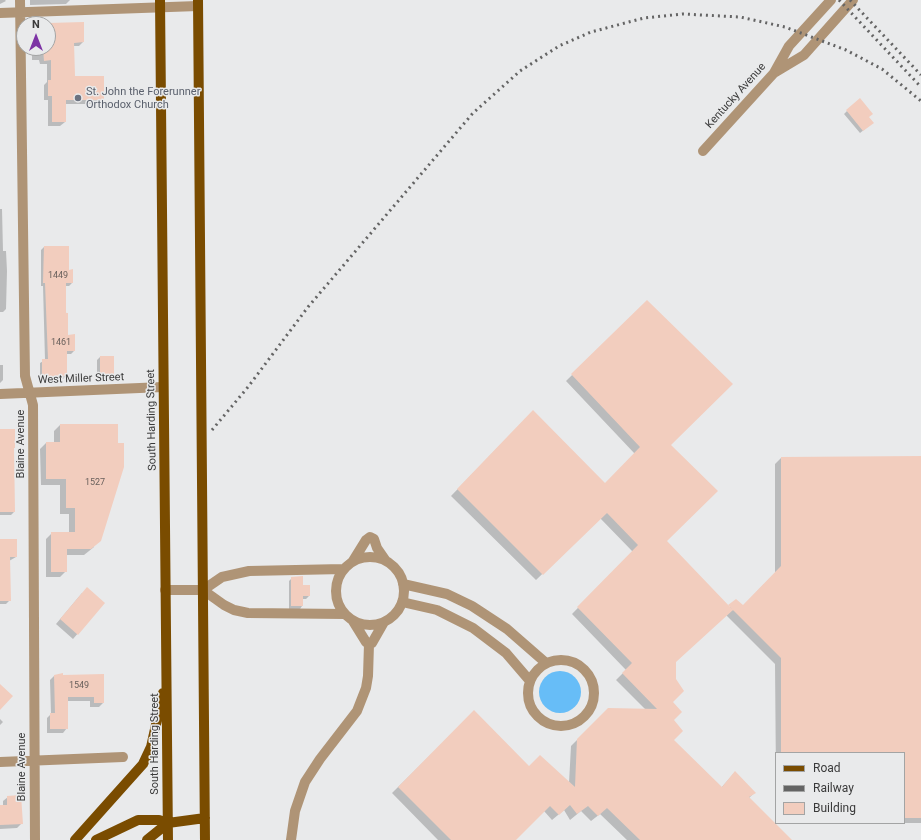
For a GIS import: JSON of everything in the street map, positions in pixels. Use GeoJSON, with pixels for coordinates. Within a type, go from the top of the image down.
{"type":"FeatureCollection","features":[{"type":"Feature","properties":{"kind":"main road","name":"South Harding Street"},"geometry":{"type":"LineString","coordinates":[[160,3],[168,840]]}},
{"type":"Feature","properties":{"kind":"main road"},"geometry":{"type":"LineString","coordinates":[[198,3],[205,840]]}},
{"type":"Feature","properties":{"kind":"main road"},"geometry":{"type":"LineString","coordinates":[[75,840],[132,778],[148,756],[167,678]]}},
{"type":"Feature","properties":{"kind":"main road"},"geometry":{"type":"LineString","coordinates":[[96,840],[138,820],[159,820],[168,823],[205,818]]}},
{"type":"Feature","properties":{"kind":"main road"},"geometry":{"type":"LineString","coordinates":[[147,840],[168,823]]}},
{"type":"Feature","properties":{"kind":"street","name":"Blaine Avenue"},"geometry":{"type":"LineString","coordinates":[[20,0],[24,368],[33,405],[35,840]]}},
{"type":"Feature","properties":{"kind":"street","name":"Kentucky Avenue"},"geometry":{"type":"LineString","coordinates":[[703,152],[774,73],[789,46],[831,0]]}},
{"type":"Feature","properties":{"kind":"street"},"geometry":{"type":"LineString","coordinates":[[774,73],[804,55],[853,0]]}},
{"type":"Feature","properties":{"kind":"street"},"geometry":{"type":"LineString","coordinates":[[0,13],[160,3],[198,3]]}},
{"type":"Feature","properties":{"kind":"street","name":"West Miller Street"},"geometry":{"type":"LineString","coordinates":[[0,394],[163,388]]}},
{"type":"Feature","properties":{"kind":"street"},"geometry":{"type":"LineString","coordinates":[[291,840],[296,811],[306,782],[320,759],[352,720],[362,700],[368,676],[369,644],[372,642],[384,622],[394,614],[404,596],[403,584],[398,572],[386,561],[377,548],[374,539],[370,537],[366,540],[354,561]]}},
{"type":"Feature","properties":{"kind":"street"},"geometry":{"type":"LineString","coordinates":[[369,644],[366,642],[337,600],[335,590],[337,581],[343,569],[354,561],[370,557],[386,561]]}},
{"type":"Feature","properties":{"kind":"street"},"geometry":{"type":"LineString","coordinates":[[203,590],[222,576],[249,571],[343,569]]}},
{"type":"Feature","properties":{"kind":"street"},"geometry":{"type":"LineString","coordinates":[[403,584],[447,594],[472,606],[507,629],[546,663]]}},
{"type":"Feature","properties":{"kind":"street"},"geometry":{"type":"LineString","coordinates":[[166,590],[203,590],[224,605],[248,613],[349,617],[369,625],[384,622]]}},
{"type":"Feature","properties":{"kind":"street"},"geometry":{"type":"LineString","coordinates":[[402,602],[437,610],[473,628],[506,654],[530,681]]}},
{"type":"Feature","properties":{"kind":"street"},"geometry":{"type":"LineString","coordinates":[[558,660],[571,662],[581,667],[588,675],[593,686],[594,696],[590,709],[584,717],[571,725],[555,726],[546,723],[535,715],[529,704],[527,694],[530,681],[537,670],[546,663],[558,660]]}},
{"type":"Feature","properties":{"kind":"street"},"geometry":{"type":"LineString","coordinates":[[0,762],[123,757]]}},
{"type":"Feature","properties":{"kind":"water"},"geometry":{"type":"Polygon","coordinates":[[[560,671],[575,677],[581,692],[575,707],[560,713],[545,707],[539,692],[545,677],[560,671]]]}},
{"type":"Feature","properties":{"kind":"building"},"geometry":{"type":"Polygon","coordinates":[[[84,22],[84,42],[74,43],[75,76],[104,76],[104,100],[66,100],[66,122],[52,122],[52,96],[48,96],[48,80],[51,80],[51,60],[44,61],[44,56],[56,56],[56,23],[84,22]]]}},
{"type":"Feature","properties":{"kind":"building"},"geometry":{"type":"Polygon","coordinates":[[[860,98],[873,114],[869,117],[874,123],[863,131],[846,110],[860,98]]]}},
{"type":"Feature","properties":{"kind":"building"},"geometry":{"type":"Polygon","coordinates":[[[44,246],[69,246],[69,270],[73,269],[73,283],[66,283],[66,313],[68,313],[68,335],[75,334],[75,351],[67,351],[67,376],[42,376],[42,359],[48,359],[45,283],[43,283],[44,246]]]}},
{"type":"Feature","properties":{"kind":"building"},"geometry":{"type":"Polygon","coordinates":[[[647,300],[733,384],[671,445],[718,491],[667,541],[733,610],[676,662],[676,679],[684,691],[673,702],[682,712],[674,720],[683,731],[674,740],[722,787],[735,771],[756,793],[749,797],[792,840],[640,840],[607,808],[598,816],[588,806],[577,814],[570,805],[559,815],[550,806],[516,840],[451,840],[398,787],[474,710],[529,766],[540,755],[575,787],[577,739],[608,708],[657,709],[622,673],[632,663],[577,607],[638,545],[607,513],[543,575],[457,489],[533,410],[605,483],[640,447],[571,374],[647,300]]]}},
{"type":"Feature","properties":{"kind":"building"},"geometry":{"type":"Polygon","coordinates":[[[100,356],[114,356],[114,374],[100,374],[100,356]]]}},
{"type":"Feature","properties":{"kind":"building"},"geometry":{"type":"Polygon","coordinates":[[[60,424],[118,424],[118,443],[124,443],[124,467],[101,541],[91,549],[67,549],[67,572],[51,572],[51,532],[75,532],[75,508],[66,508],[66,479],[46,479],[46,442],[60,442],[60,424]]]}},
{"type":"Feature","properties":{"kind":"building"},"geometry":{"type":"Polygon","coordinates":[[[0,429],[15,429],[15,512],[0,512],[0,429]]]}},
{"type":"Feature","properties":{"kind":"building"},"geometry":{"type":"Polygon","coordinates":[[[921,456],[921,818],[905,818],[905,752],[781,752],[781,658],[728,605],[736,599],[743,605],[781,566],[781,457],[921,456]]]}},
{"type":"Feature","properties":{"kind":"building"},"geometry":{"type":"Polygon","coordinates":[[[0,539],[17,539],[17,557],[10,557],[11,601],[0,601],[0,539]]]}},
{"type":"Feature","properties":{"kind":"building"},"geometry":{"type":"Polygon","coordinates":[[[303,576],[303,585],[310,585],[310,596],[303,596],[303,606],[291,606],[291,577],[303,576]]]}},
{"type":"Feature","properties":{"kind":"building"},"geometry":{"type":"Polygon","coordinates":[[[87,587],[105,603],[78,635],[60,619],[87,587]]]}},
{"type":"Feature","properties":{"kind":"building"},"geometry":{"type":"Polygon","coordinates":[[[63,673],[63,675],[104,674],[104,703],[94,703],[94,697],[68,697],[68,729],[50,729],[50,713],[55,713],[54,675],[63,673]]]}},
{"type":"Feature","properties":{"kind":"building"},"geometry":{"type":"Polygon","coordinates":[[[0,684],[13,696],[0,710],[0,684]]]}},
{"type":"Feature","properties":{"kind":"building"},"geometry":{"type":"Polygon","coordinates":[[[21,795],[23,824],[0,825],[0,805],[7,805],[7,796],[21,795]]]}},
{"type":"Feature","properties":{"kind":"railway"},"geometry":{"type":"LineString","coordinates":[[839,0],[921,87]]}},
{"type":"Feature","properties":{"kind":"railway"},"geometry":{"type":"LineString","coordinates":[[850,0],[921,75]]}},
{"type":"Feature","properties":{"kind":"railway"},"geometry":{"type":"LineString","coordinates":[[212,430],[248,387],[308,307],[473,113],[520,71],[559,46],[591,32],[644,18],[683,14],[740,17],[785,27],[846,50],[882,69],[921,101]]}},
{"type":"Feature","properties":{"kind":"place","name":"St. John the Forerunner Orthodox Church"},"geometry":{"type":"Point","coordinates":[78,98]}}]}
